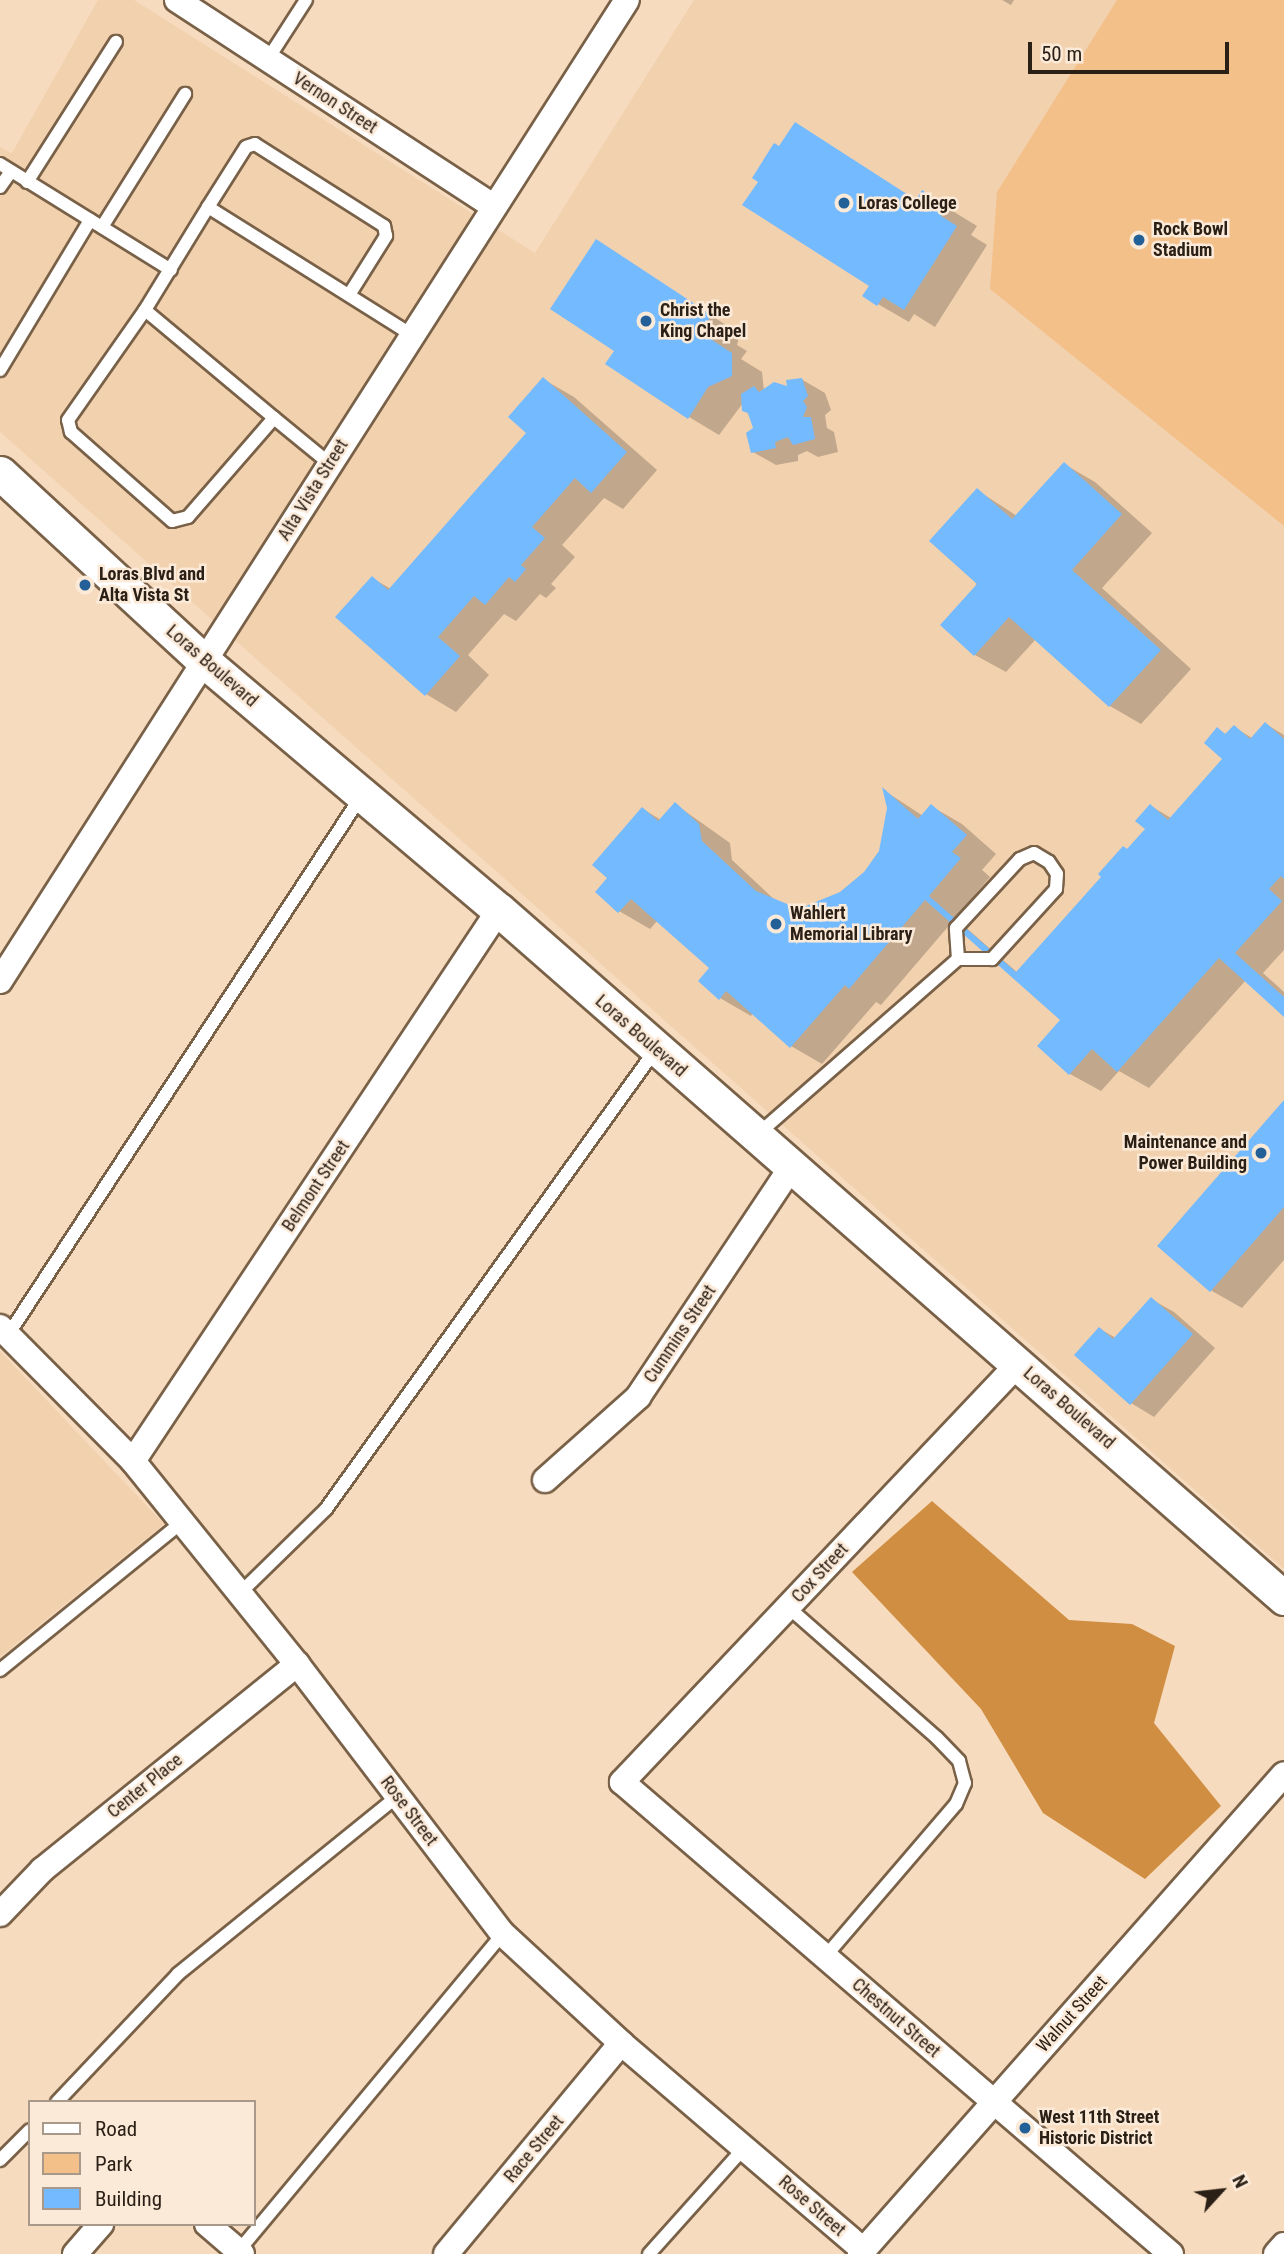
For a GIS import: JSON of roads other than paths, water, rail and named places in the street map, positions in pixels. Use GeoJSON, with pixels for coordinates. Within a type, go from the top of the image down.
{"type":"FeatureCollection","features":[{"type":"Feature","properties":{"kind":"main road","name":"Loras Boulevard"},"geometry":{"type":"LineString","coordinates":[[0,474],[204,661],[499,910],[1284,1598]]}},
{"type":"Feature","properties":{"kind":"street","name":"Vernon Street"},"geometry":{"type":"LineString","coordinates":[[177,0],[494,206]]}},
{"type":"Feature","properties":{"kind":"street","name":"Alta Vista Street"},"geometry":{"type":"LineString","coordinates":[[0,981],[627,0]]}},
{"type":"Feature","properties":{"kind":"street","name":"Belmont Street"},"geometry":{"type":"LineString","coordinates":[[133,1461],[499,910]]}},
{"type":"Feature","properties":{"kind":"street","name":"Cummins Street"},"geometry":{"type":"LineString","coordinates":[[545,1480],[638,1397],[791,1168]]}},
{"type":"Feature","properties":{"kind":"street","name":"Rose Street"},"geometry":{"type":"LineString","coordinates":[[4,1331],[133,1461],[296,1664],[503,1934],[621,2043],[862,2252]]}},
{"type":"Feature","properties":{"kind":"street","name":"Cox Street"},"geometry":{"type":"LineString","coordinates":[[622,1782],[1018,1364]]}},
{"type":"Feature","properties":{"kind":"street","name":"Center Place"},"geometry":{"type":"LineString","coordinates":[[0,1914],[42,1870],[296,1664]]}},
{"type":"Feature","properties":{"kind":"street","name":"Walnut Street"},"geometry":{"type":"LineString","coordinates":[[862,2252],[1284,1774]]}},
{"type":"Feature","properties":{"kind":"street","name":"Chestnut Street"},"geometry":{"type":"LineString","coordinates":[[622,1782],[1171,2254]]}},
{"type":"Feature","properties":{"kind":"street","name":"Race Street"},"geometry":{"type":"LineString","coordinates":[[446,2254],[621,2043]]}},
{"type":"Feature","properties":{"kind":"street"},"geometry":{"type":"LineString","coordinates":[[75,2254],[99,2226]]}},
{"type":"Feature","properties":{"kind":"street"},"geometry":{"type":"LineString","coordinates":[[208,2226],[239,2253]]}},
{"type":"Feature","properties":{"kind":"street"},"geometry":{"type":"LineString","coordinates":[[1276,2254],[1284,2245]]}},
{"type":"Feature","properties":{"kind":"lane"},"geometry":{"type":"LineString","coordinates":[[268,59],[306,0]]}},
{"type":"Feature","properties":{"kind":"lane"},"geometry":{"type":"LineString","coordinates":[[27,182],[116,42]]}},
{"type":"Feature","properties":{"kind":"lane"},"geometry":{"type":"LineString","coordinates":[[102,227],[185,94]]}},
{"type":"Feature","properties":{"kind":"lane"},"geometry":{"type":"LineString","coordinates":[[274,418],[188,517],[172,521],[71,432],[68,420],[145,310],[246,147],[255,144],[384,226],[386,236],[349,295]]}},
{"type":"Feature","properties":{"kind":"lane"},"geometry":{"type":"LineString","coordinates":[[0,187],[5,167],[171,270]]}},
{"type":"Feature","properties":{"kind":"lane"},"geometry":{"type":"LineString","coordinates":[[208,207],[412,335]]}},
{"type":"Feature","properties":{"kind":"lane"},"geometry":{"type":"LineString","coordinates":[[0,370],[90,220]]}},
{"type":"Feature","properties":{"kind":"lane"},"geometry":{"type":"LineString","coordinates":[[145,310],[330,464]]}},
{"type":"Feature","properties":{"kind":"lane"},"geometry":{"type":"LineString","coordinates":[[4,1331],[362,795]]}},
{"type":"Feature","properties":{"kind":"lane"},"geometry":{"type":"LineString","coordinates":[[755,1137],[958,959],[992,960],[1056,889],[1057,874],[1049,862],[1034,853],[1020,859],[956,928],[958,959]]}},
{"type":"Feature","properties":{"kind":"lane"},"geometry":{"type":"LineString","coordinates":[[240,1593],[326,1509],[656,1049]]}},
{"type":"Feature","properties":{"kind":"lane"},"geometry":{"type":"LineString","coordinates":[[0,1670],[182,1522]]}},
{"type":"Feature","properties":{"kind":"lane"},"geometry":{"type":"LineString","coordinates":[[788,1607],[937,1738],[959,1761],[965,1783],[956,1804],[825,1957]]}},
{"type":"Feature","properties":{"kind":"lane"},"geometry":{"type":"LineString","coordinates":[[59,2100],[178,1974],[398,1796]]}},
{"type":"Feature","properties":{"kind":"lane"},"geometry":{"type":"LineString","coordinates":[[239,2253],[503,1934]]}},
{"type":"Feature","properties":{"kind":"lane"},"geometry":{"type":"LineString","coordinates":[[0,2160],[28,2132]]}},
{"type":"Feature","properties":{"kind":"lane"},"geometry":{"type":"LineString","coordinates":[[649,2254],[744,2148]]}},
{"type":"Feature","properties":{"kind":"place","name":"Loras College"},"geometry":{"type":"Point","coordinates":[844,203]}},
{"type":"Feature","properties":{"kind":"place","name":"Rock Bowl Stadium"},"geometry":{"type":"Point","coordinates":[1139,240]}},
{"type":"Feature","properties":{"kind":"place","name":"Christ the King Chapel"},"geometry":{"type":"Point","coordinates":[646,321]}},
{"type":"Feature","properties":{"kind":"place","name":"Loras Blvd and Alta Vista St"},"geometry":{"type":"Point","coordinates":[85,585]}},
{"type":"Feature","properties":{"kind":"place","name":"Wahlert Memorial Library"},"geometry":{"type":"Point","coordinates":[776,924]}},
{"type":"Feature","properties":{"kind":"place","name":"Maintenance and Power Building"},"geometry":{"type":"Point","coordinates":[1261,1153]}},
{"type":"Feature","properties":{"kind":"place","name":"West 11th Street Historic District"},"geometry":{"type":"Point","coordinates":[1025,2128]}}]}
